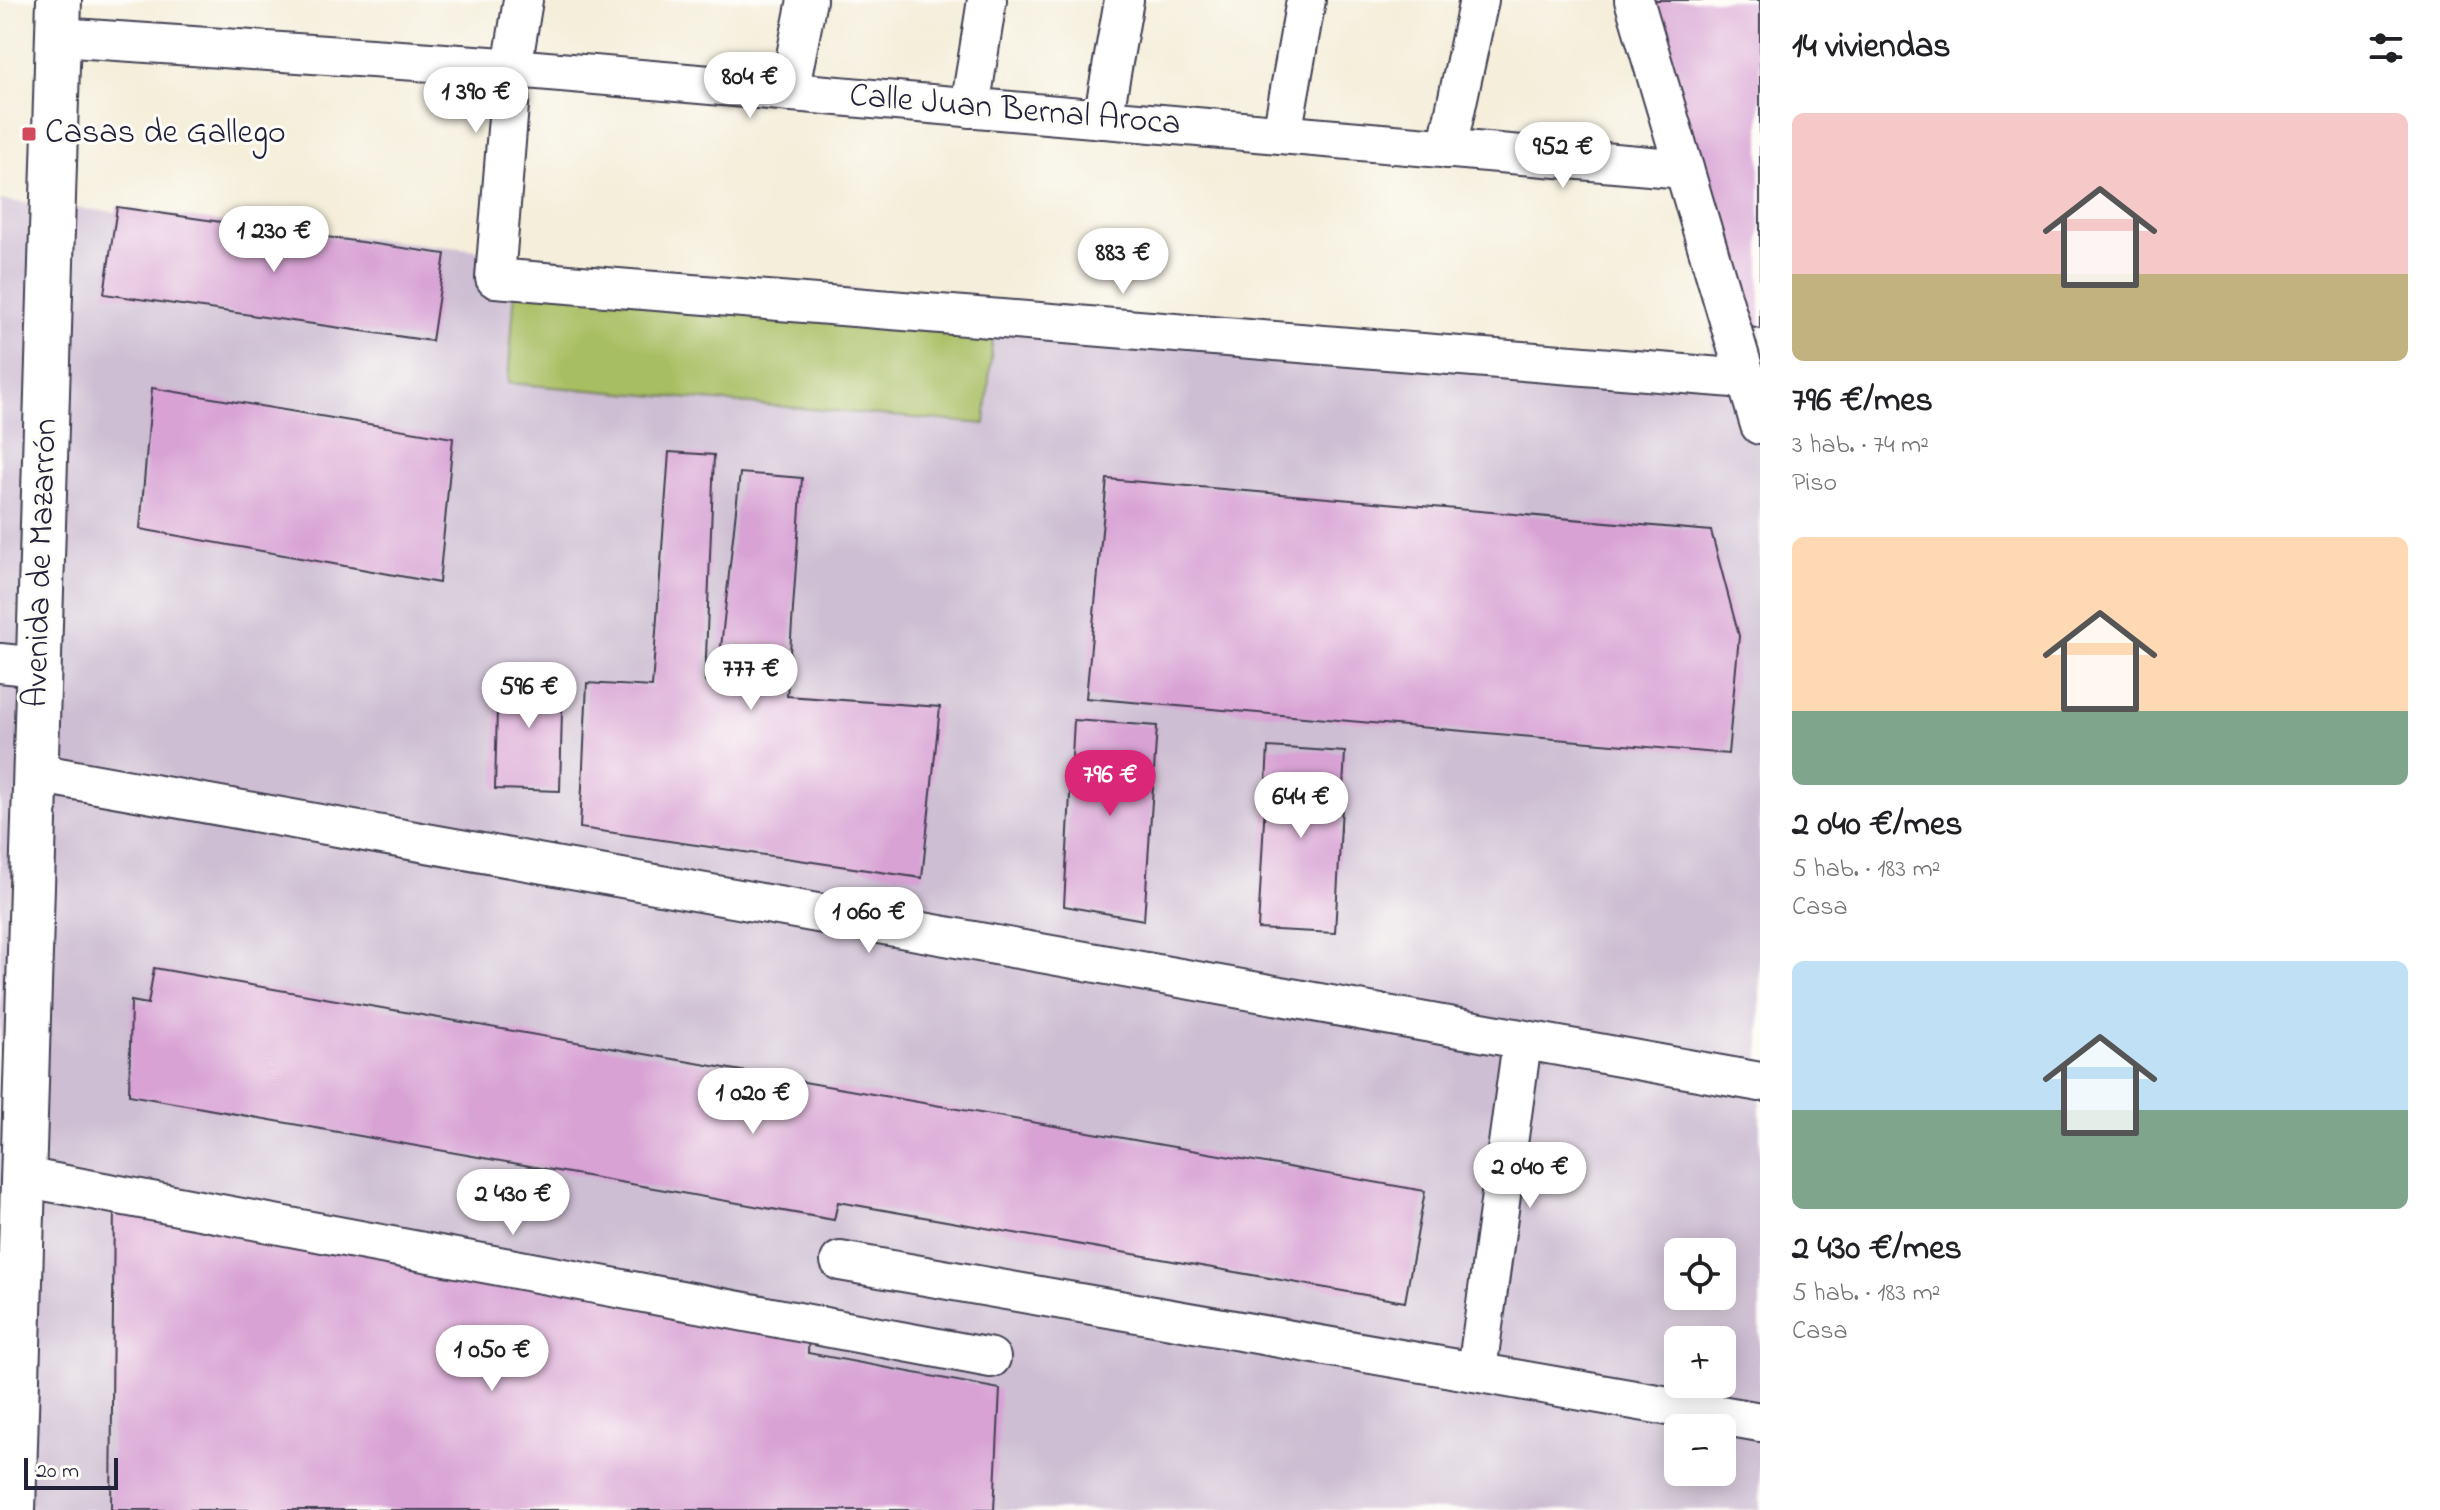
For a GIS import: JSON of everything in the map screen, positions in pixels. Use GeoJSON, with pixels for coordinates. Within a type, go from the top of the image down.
{"type":"FeatureCollection","features":[{"type":"Feature","properties":{"kind":"main road","name":"Avenida de Mazarrón"},"geometry":{"type":"LineString","coordinates":[[13,1510],[36,773],[20,665],[57,12]]}},
{"type":"Feature","properties":{"kind":"street"},"geometry":{"type":"LineString","coordinates":[[523,0],[512,68],[495,278],[1746,379]]}},
{"type":"Feature","properties":{"kind":"street"},"geometry":{"type":"LineString","coordinates":[[789,92],[807,0]]}},
{"type":"Feature","properties":{"kind":"street"},"geometry":{"type":"LineString","coordinates":[[970,108],[987,0]]}},
{"type":"Feature","properties":{"kind":"street"},"geometry":{"type":"LineString","coordinates":[[1103,119],[1124,0]]}},
{"type":"Feature","properties":{"kind":"street"},"geometry":{"type":"LineString","coordinates":[[1282,134],[1306,0]]}},
{"type":"Feature","properties":{"kind":"street"},"geometry":{"type":"LineString","coordinates":[[1447,149],[1479,0]]}},
{"type":"Feature","properties":{"kind":"street"},"geometry":{"type":"LineString","coordinates":[[1634,0],[1760,425]]}},
{"type":"Feature","properties":{"kind":"street","name":"Calle Juan Bernal Aroca"},"geometry":{"type":"LineString","coordinates":[[57,12],[512,68],[1684,169]]}},
{"type":"Feature","properties":{"kind":"street"},"geometry":{"type":"LineString","coordinates":[[36,773],[1522,1042],[1760,1082]]}},
{"type":"Feature","properties":{"kind":"street"},"geometry":{"type":"LineString","coordinates":[[1477,1370],[1522,1042]]}},
{"type":"Feature","properties":{"kind":"street"},"geometry":{"type":"LineString","coordinates":[[23,1177],[991,1358]]}},
{"type":"Feature","properties":{"kind":"street"},"geometry":{"type":"LineString","coordinates":[[840,1261],[1477,1370],[1760,1422]]}},
{"type":"Feature","properties":{"kind":"shaded area"},"geometry":{"type":"Polygon","coordinates":[[[1676,0],[1760,0],[1760,1510],[0,1510],[0,200],[1716,379],[1676,0]]]}},
{"type":"Feature","properties":{"kind":"green space"},"geometry":{"type":"Polygon","coordinates":[[[515,289],[993,335],[985,424],[508,383],[515,289]]]}},
{"type":"Feature","properties":{"kind":"building"},"geometry":{"type":"Polygon","coordinates":[[[1643,0],[1760,0],[1760,329],[1751,327],[1643,0]]]}},
{"type":"Feature","properties":{"kind":"building"},"geometry":{"type":"Polygon","coordinates":[[[117,207],[445,254],[432,341],[104,294],[117,207]]]}},
{"type":"Feature","properties":{"kind":"building"},"geometry":{"type":"Polygon","coordinates":[[[152,388],[453,438],[439,583],[140,529],[152,388]]]}},
{"type":"Feature","properties":{"kind":"building"},"geometry":{"type":"Polygon","coordinates":[[[669,452],[714,455],[705,682],[717,684],[740,473],[802,478],[787,696],[940,707],[922,878],[580,828],[587,683],[652,687],[669,452]]]}},
{"type":"Feature","properties":{"kind":"building"},"geometry":{"type":"Polygon","coordinates":[[[1107,479],[1711,531],[1739,636],[1728,754],[1086,698],[1107,479]]]}},
{"type":"Feature","properties":{"kind":"building"},"geometry":{"type":"Polygon","coordinates":[[[498,668],[563,670],[560,791],[495,789],[498,668]]]}},
{"type":"Feature","properties":{"kind":"building"},"geometry":{"type":"Polygon","coordinates":[[[1074,720],[1157,726],[1144,920],[1064,906],[1074,720]]]}},
{"type":"Feature","properties":{"kind":"building"},"geometry":{"type":"Polygon","coordinates":[[[1268,747],[1345,752],[1335,933],[1258,929],[1268,747]]]}},
{"type":"Feature","properties":{"kind":"building"},"geometry":{"type":"Polygon","coordinates":[[[154,968],[1425,1191],[1405,1302],[838,1202],[834,1220],[129,1095],[131,1001],[148,1004],[154,968]]]}},
{"type":"Feature","properties":{"kind":"building"},"geometry":{"type":"Polygon","coordinates":[[[114,1202],[809,1333],[808,1353],[1000,1389],[994,1510],[111,1510],[114,1202]]]}},
{"type":"Feature","properties":{"kind":"place","name":"Casas de Gallego"},"geometry":{"type":"Point","coordinates":[29,134]}}]}
